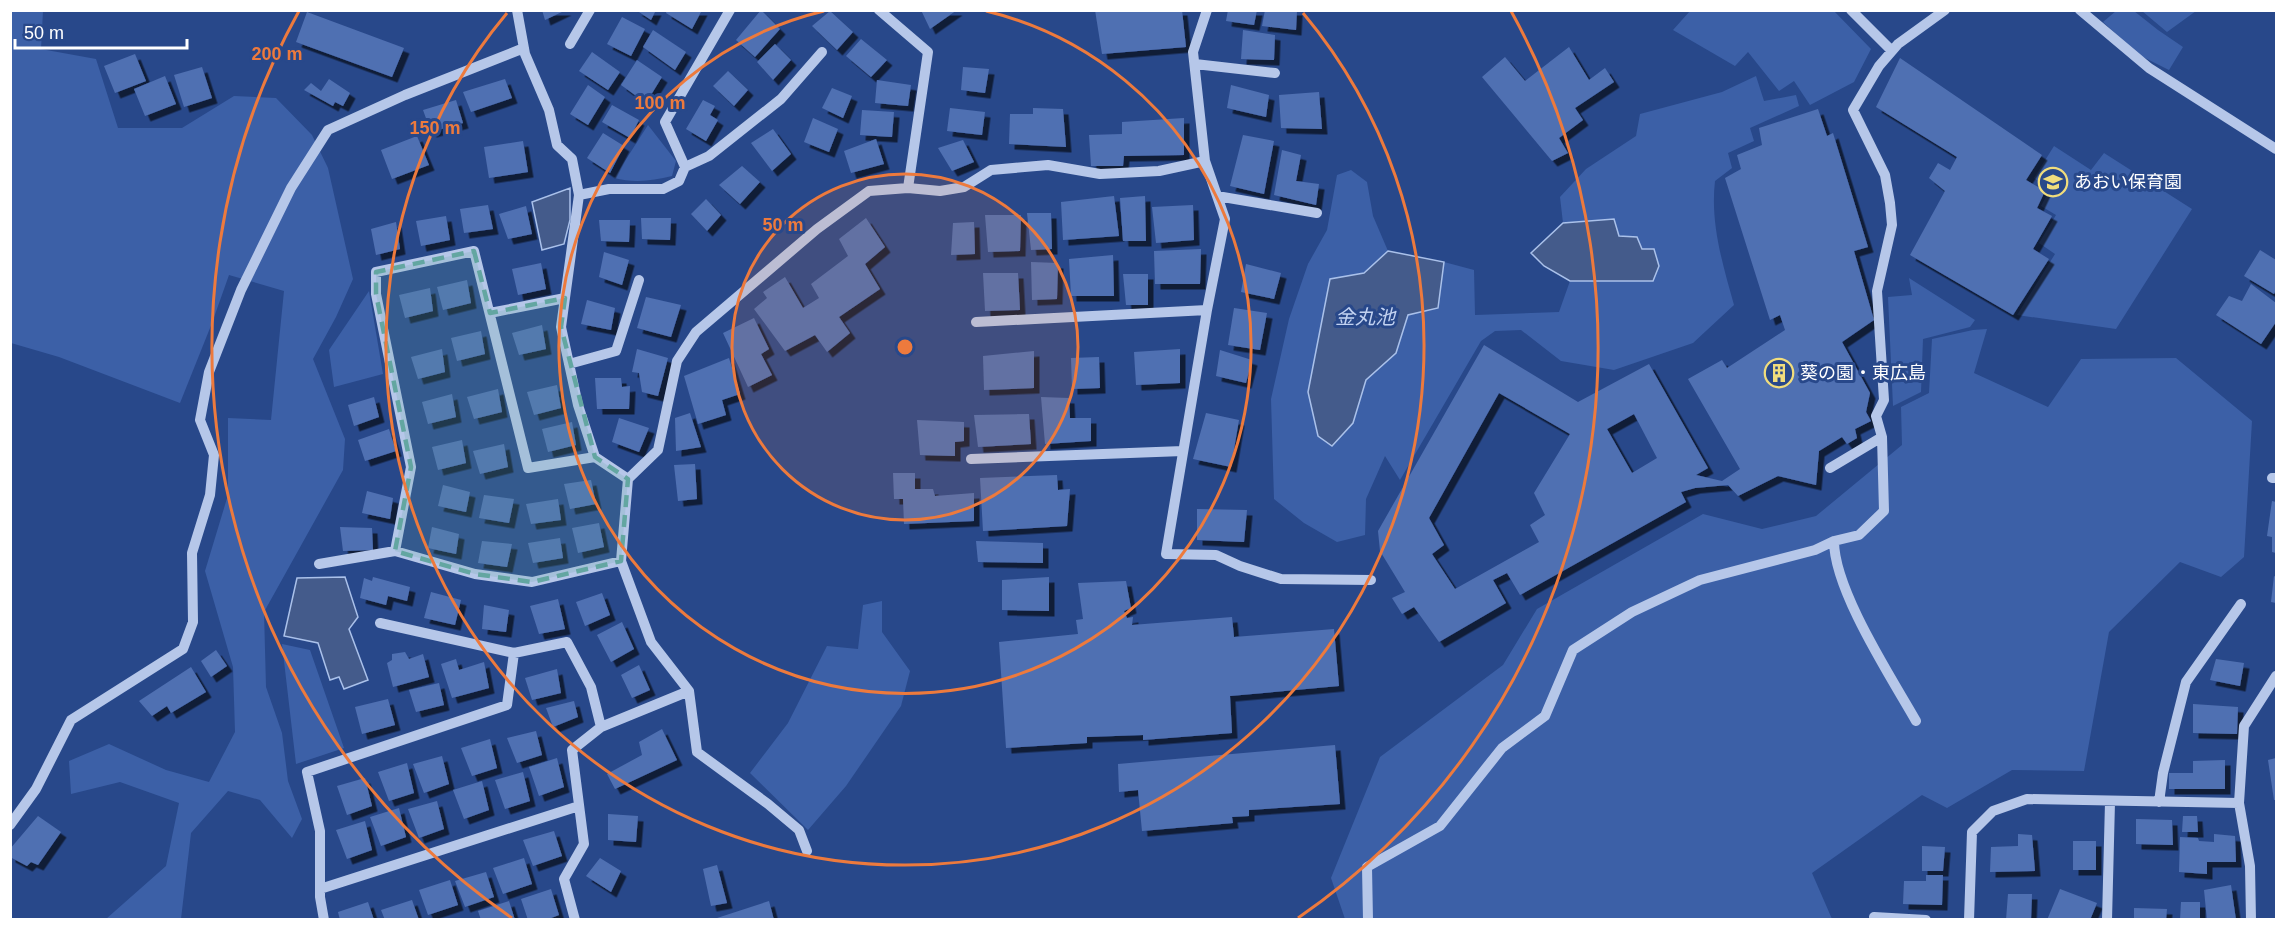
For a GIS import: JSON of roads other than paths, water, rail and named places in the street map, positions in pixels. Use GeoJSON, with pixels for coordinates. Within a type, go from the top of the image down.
{"type":"FeatureCollection","features":[{"type":"Feature","properties":{"kind":"street"},"geometry":{"type":"LineString","coordinates":[[517,10],[524,48],[549,110],[557,145],[572,159],[579,195],[561,327],[578,405],[595,457],[628,479]]}},
{"type":"Feature","properties":{"kind":"street"},"geometry":{"type":"LineString","coordinates":[[570,44],[590,10]]}},
{"type":"Feature","properties":{"kind":"street"},"geometry":{"type":"LineString","coordinates":[[685,167],[665,122],[730,10]]}},
{"type":"Feature","properties":{"kind":"street"},"geometry":{"type":"LineString","coordinates":[[879,10],[928,52],[908,188]]}},
{"type":"Feature","properties":{"kind":"street"},"geometry":{"type":"LineString","coordinates":[[1207,10],[1193,52],[1205,161],[1226,219],[1207,310],[1166,554],[1216,555],[1240,566],[1281,579],[1371,580]]}},
{"type":"Feature","properties":{"kind":"street"},"geometry":{"type":"LineString","coordinates":[[1851,10],[1892,51]]}},
{"type":"Feature","properties":{"kind":"street"},"geometry":{"type":"LineString","coordinates":[[1368,920],[1367,867],[1440,826],[1502,748],[1545,716],[1573,650],[1632,612],[1700,580],[1815,550],[1834,541],[1859,535],[1884,511],[1882,437],[1876,416],[1884,400],[1877,291],[1892,225],[1885,175],[1853,110],[1879,66],[1898,44],[1945,10]]}},
{"type":"Feature","properties":{"kind":"street"},"geometry":{"type":"LineString","coordinates":[[2080,10],[2149,68],[2277,149]]}},
{"type":"Feature","properties":{"kind":"street"},"geometry":{"type":"LineString","coordinates":[[10,825],[36,789],[71,720],[183,649],[193,622],[192,553],[210,495],[214,455],[200,420],[209,372],[241,290],[291,188],[328,130],[405,95],[524,48]]}},
{"type":"Feature","properties":{"kind":"street"},"geometry":{"type":"LineString","coordinates":[[579,195],[609,189],[663,189],[679,181],[685,167],[709,156],[781,99],[822,52]]}},
{"type":"Feature","properties":{"kind":"street"},"geometry":{"type":"LineString","coordinates":[[1195,64],[1275,74]]}},
{"type":"Feature","properties":{"kind":"street"},"geometry":{"type":"LineString","coordinates":[[807,851],[799,830],[768,804],[696,752],[689,691],[651,642],[621,561],[628,479],[658,450],[677,361],[696,332],[817,230],[869,191],[908,188],[940,191],[964,187],[991,170],[1048,165],[1100,174],[1159,171],[1205,161]]}},
{"type":"Feature","properties":{"kind":"street"},"geometry":{"type":"LineString","coordinates":[[1218,196],[1317,213]]}},
{"type":"Feature","properties":{"kind":"street"},"geometry":{"type":"LineString","coordinates":[[395,551],[411,467],[376,294],[376,272],[474,251],[528,468],[595,457]]}},
{"type":"Feature","properties":{"kind":"street"},"geometry":{"type":"LineString","coordinates":[[569,364],[616,351],[639,280]]}},
{"type":"Feature","properties":{"kind":"street"},"geometry":{"type":"LineString","coordinates":[[490,313],[565,298]]}},
{"type":"Feature","properties":{"kind":"street"},"geometry":{"type":"LineString","coordinates":[[976,322],[1207,310]]}},
{"type":"Feature","properties":{"kind":"street"},"geometry":{"type":"LineString","coordinates":[[1830,468],[1882,437]]}},
{"type":"Feature","properties":{"kind":"street"},"geometry":{"type":"LineString","coordinates":[[971,459],[1184,452]]}},
{"type":"Feature","properties":{"kind":"street"},"geometry":{"type":"LineString","coordinates":[[1834,541],[1834,554],[1853,609],[1916,721]]}},
{"type":"Feature","properties":{"kind":"street"},"geometry":{"type":"LineString","coordinates":[[319,564],[395,551],[475,574],[532,582],[621,561]]}},
{"type":"Feature","properties":{"kind":"street"},"geometry":{"type":"LineString","coordinates":[[2158,802],[2186,682],[2241,604]]}},
{"type":"Feature","properties":{"kind":"street"},"geometry":{"type":"LineString","coordinates":[[381,623],[514,653],[567,642],[591,687],[601,727]]}},
{"type":"Feature","properties":{"kind":"street"},"geometry":{"type":"LineString","coordinates":[[324,920],[320,889],[320,831],[307,772],[507,705],[514,653]]}},
{"type":"Feature","properties":{"kind":"street"},"geometry":{"type":"LineString","coordinates":[[2251,920],[2250,866],[2239,803],[2244,726],[2277,676]]}},
{"type":"Feature","properties":{"kind":"street"},"geometry":{"type":"LineString","coordinates":[[575,920],[564,879],[584,844],[572,750],[601,727],[689,691]]}},
{"type":"Feature","properties":{"kind":"street"},"geometry":{"type":"LineString","coordinates":[[1969,920],[1972,832],[1993,811],[2027,799],[2239,803]]}},
{"type":"Feature","properties":{"kind":"street"},"geometry":{"type":"LineString","coordinates":[[2107,920],[2110,802]]}},
{"type":"Feature","properties":{"kind":"street"},"geometry":{"type":"LineString","coordinates":[[320,889],[579,806]]}},
{"type":"Feature","properties":{"kind":"street"},"geometry":{"type":"LineString","coordinates":[[1874,917],[1926,920]]}},
{"type":"Feature","properties":{"kind":"water"},"geometry":{"type":"Polygon","coordinates":[[[570,188],[570,220],[564,244],[542,250],[532,202],[570,188]]]}},
{"type":"Feature","properties":{"kind":"water"},"geometry":{"type":"Polygon","coordinates":[[[1614,219],[1619,236],[1637,237],[1642,249],[1654,249],[1659,266],[1653,281],[1570,281],[1544,266],[1531,253],[1563,223],[1614,219]]]}},
{"type":"Feature","properties":{"kind":"water","name":"金丸池"},"geometry":{"type":"Polygon","coordinates":[[[1388,251],[1444,262],[1438,308],[1408,315],[1396,353],[1366,380],[1353,423],[1332,446],[1318,436],[1308,392],[1330,279],[1364,273],[1388,251]]]}},
{"type":"Feature","properties":{"kind":"water"},"geometry":{"type":"Polygon","coordinates":[[[345,577],[358,617],[349,629],[368,680],[344,689],[339,677],[330,680],[318,643],[284,636],[297,578],[345,577]]]}},
{"type":"Feature","properties":{"kind":"place","name":"あおい保育園"},"geometry":{"type":"Point","coordinates":[2053,182]}},
{"type":"Feature","properties":{"kind":"place","name":"葵の園・東広島"},"geometry":{"type":"Point","coordinates":[1779,373]}}]}
